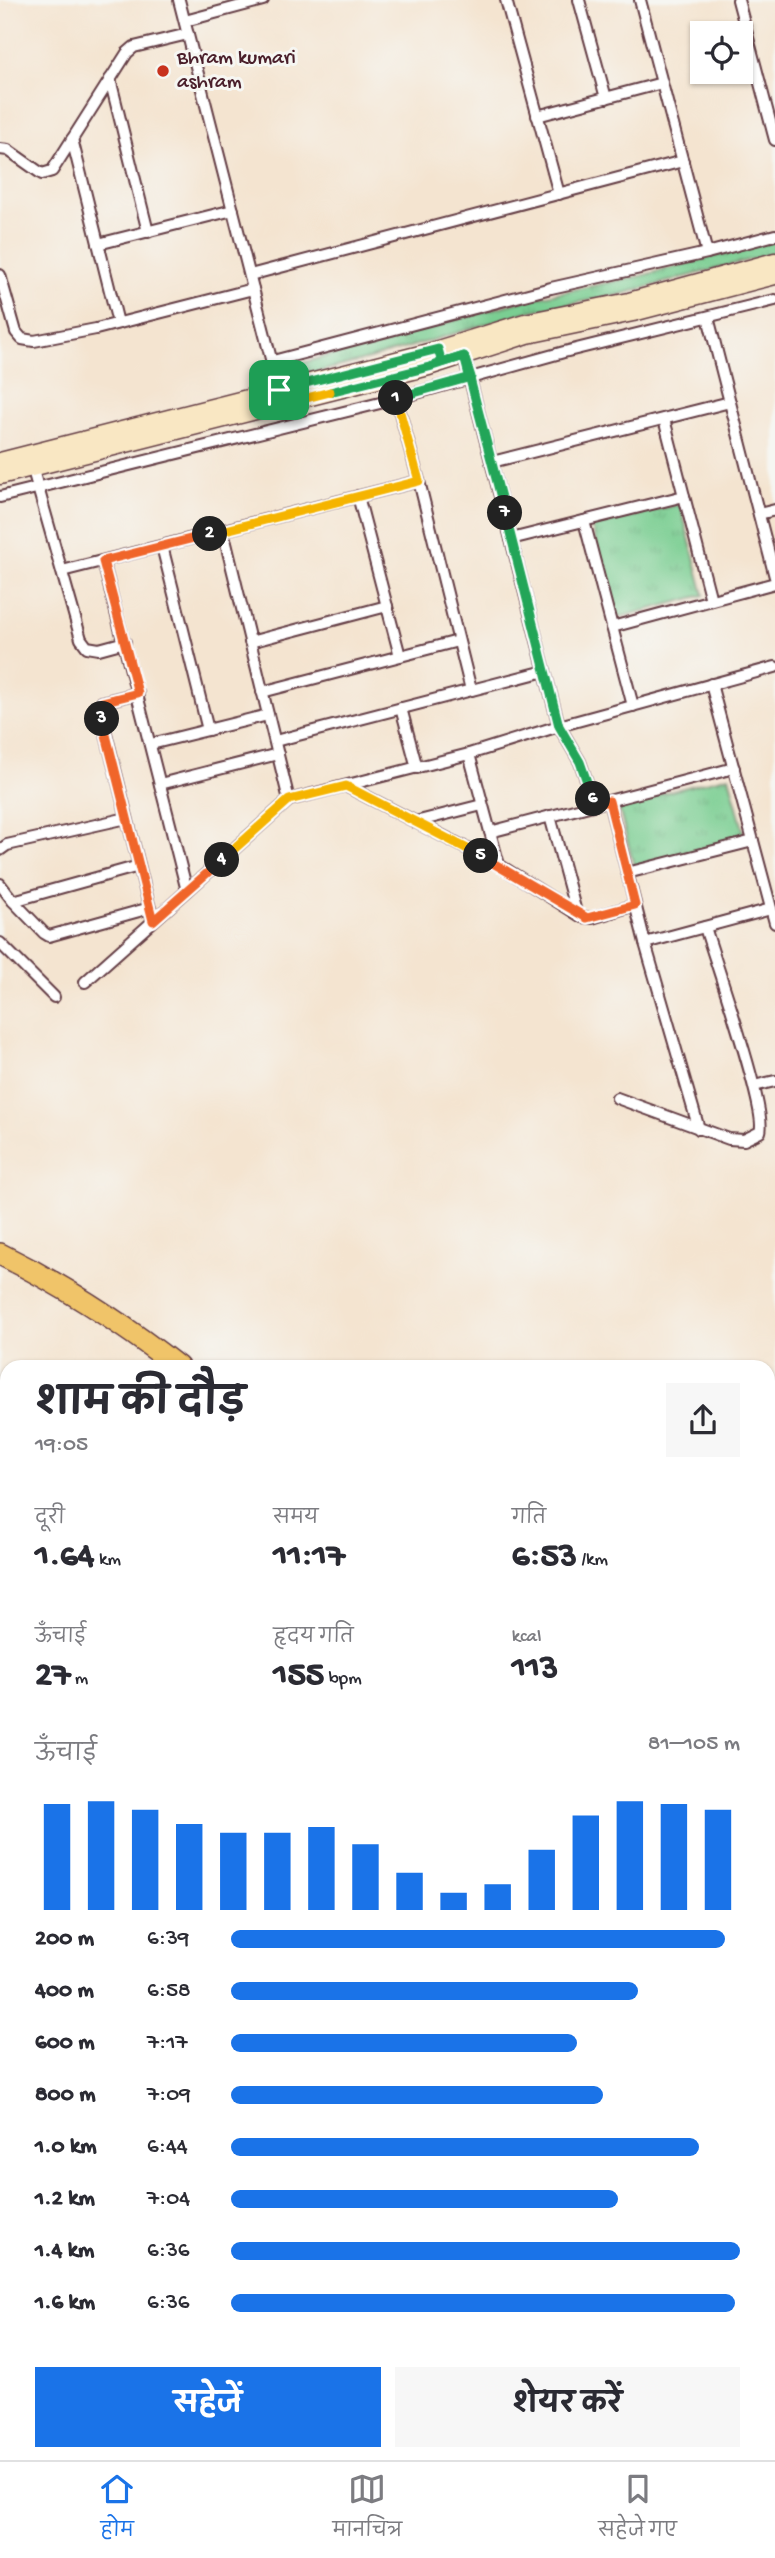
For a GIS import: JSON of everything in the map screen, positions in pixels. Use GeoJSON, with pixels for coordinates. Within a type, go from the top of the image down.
{"type":"FeatureCollection","features":[{"type":"Feature","properties":{"kind":"highway"},"geometry":{"type":"LineString","coordinates":[[0,1254],[36,1272],[107,1315],[168,1360]]}},
{"type":"Feature","properties":{"kind":"highway"},"geometry":{"type":"LineString","coordinates":[[0,1265],[32,1280],[101,1323],[152,1360]]}},
{"type":"Feature","properties":{"kind":"street"},"geometry":{"type":"LineString","coordinates":[[179,0],[281,397]]}},
{"type":"Feature","properties":{"kind":"street"},"geometry":{"type":"LineString","coordinates":[[184,21],[263,0]]}},
{"type":"Feature","properties":{"kind":"street"},"geometry":{"type":"LineString","coordinates":[[506,0],[559,194]]}},
{"type":"Feature","properties":{"kind":"street"},"geometry":{"type":"LineString","coordinates":[[579,0],[606,98]]}},
{"type":"Feature","properties":{"kind":"street"},"geometry":{"type":"LineString","coordinates":[[640,0],[707,253]]}},
{"type":"Feature","properties":{"kind":"street"},"geometry":{"type":"LineString","coordinates":[[738,0],[775,138]]}},
{"type":"Feature","properties":{"kind":"street"},"geometry":{"type":"LineString","coordinates":[[0,149],[8,150],[42,174],[48,174],[122,58],[134,47],[188,34]]}},
{"type":"Feature","properties":{"kind":"street"},"geometry":{"type":"LineString","coordinates":[[110,79],[148,232]]}},
{"type":"Feature","properties":{"kind":"street"},"geometry":{"type":"LineString","coordinates":[[537,116],[662,83]]}},
{"type":"Feature","properties":{"kind":"street"},"geometry":{"type":"LineString","coordinates":[[72,139],[118,323]]}},
{"type":"Feature","properties":{"kind":"street"},"geometry":{"type":"LineString","coordinates":[[250,275],[683,161]]}},
{"type":"Feature","properties":{"kind":"street"},"geometry":{"type":"LineString","coordinates":[[98,244],[233,210]]}},
{"type":"Feature","properties":{"kind":"street"},"geometry":{"type":"LineString","coordinates":[[273,361],[551,288],[775,235]]}},
{"type":"Feature","properties":{"kind":"street"},"geometry":{"type":"LineString","coordinates":[[0,476],[31,461],[440,356],[525,322],[629,301],[775,261]]}},
{"type":"Feature","properties":{"kind":"street"},"geometry":{"type":"LineString","coordinates":[[0,275],[16,332],[22,340],[34,341],[253,289]]}},
{"type":"Feature","properties":{"kind":"street"},"geometry":{"type":"LineString","coordinates":[[440,356],[464,356],[528,335],[634,313],[775,276]]}},
{"type":"Feature","properties":{"kind":"street"},"geometry":{"type":"LineString","coordinates":[[0,497],[775,300]]}},
{"type":"Feature","properties":{"kind":"street"},"geometry":{"type":"LineString","coordinates":[[708,317],[775,577]]}},
{"type":"Feature","properties":{"kind":"street"},"geometry":{"type":"LineString","coordinates":[[464,356],[559,726],[580,762],[595,804]]}},
{"type":"Feature","properties":{"kind":"street"},"geometry":{"type":"LineString","coordinates":[[396,398],[471,690]]}},
{"type":"Feature","properties":{"kind":"street"},"geometry":{"type":"LineString","coordinates":[[492,462],[730,402]]}},
{"type":"Feature","properties":{"kind":"street"},"geometry":{"type":"LineString","coordinates":[[664,419],[711,600]]}},
{"type":"Feature","properties":{"kind":"street"},"geometry":{"type":"LineString","coordinates":[[0,460],[31,461]]}},
{"type":"Feature","properties":{"kind":"street"},"geometry":{"type":"LineString","coordinates":[[31,461],[81,639],[87,647],[99,649],[125,642]]}},
{"type":"Feature","properties":{"kind":"street"},"geometry":{"type":"LineString","coordinates":[[62,571],[419,481]]}},
{"type":"Feature","properties":{"kind":"street"},"geometry":{"type":"LineString","coordinates":[[358,496],[400,656]]}},
{"type":"Feature","properties":{"kind":"street"},"geometry":{"type":"LineString","coordinates":[[511,538],[684,496]]}},
{"type":"Feature","properties":{"kind":"street"},"geometry":{"type":"LineString","coordinates":[[759,514],[775,510]]}},
{"type":"Feature","properties":{"kind":"street"},"geometry":{"type":"LineString","coordinates":[[584,521],[633,706]]}},
{"type":"Feature","properties":{"kind":"street"},"geometry":{"type":"LineString","coordinates":[[223,531],[289,800]]}},
{"type":"Feature","properties":{"kind":"street"},"geometry":{"type":"LineString","coordinates":[[162,546],[208,730]]}},
{"type":"Feature","properties":{"kind":"street"},"geometry":{"type":"LineString","coordinates":[[103,561],[187,891]]}},
{"type":"Feature","properties":{"kind":"street"},"geometry":{"type":"LineString","coordinates":[[612,627],[775,583]]}},
{"type":"Feature","properties":{"kind":"street"},"geometry":{"type":"LineString","coordinates":[[250,642],[387,607]]}},
{"type":"Feature","properties":{"kind":"street"},"geometry":{"type":"LineString","coordinates":[[262,692],[458,640]]}},
{"type":"Feature","properties":{"kind":"street"},"geometry":{"type":"LineString","coordinates":[[85,982],[289,800],[469,754],[559,726],[775,667]]}},
{"type":"Feature","properties":{"kind":"street"},"geometry":{"type":"LineString","coordinates":[[275,741],[545,671]]}},
{"type":"Feature","properties":{"kind":"street"},"geometry":{"type":"LineString","coordinates":[[711,684],[775,923]]}},
{"type":"Feature","properties":{"kind":"street"},"geometry":{"type":"LineString","coordinates":[[138,693],[102,702],[100,706],[153,921]]}},
{"type":"Feature","properties":{"kind":"street"},"geometry":{"type":"LineString","coordinates":[[401,708],[417,768]]}},
{"type":"Feature","properties":{"kind":"street"},"geometry":{"type":"LineString","coordinates":[[151,744],[268,715]]}},
{"type":"Feature","properties":{"kind":"street"},"geometry":{"type":"LineString","coordinates":[[160,784],[278,754]]}},
{"type":"Feature","properties":{"kind":"street"},"geometry":{"type":"LineString","coordinates":[[469,754],[499,865]]}},
{"type":"Feature","properties":{"kind":"street"},"geometry":{"type":"LineString","coordinates":[[490,832],[734,768]]}},
{"type":"Feature","properties":{"kind":"street"},"geometry":{"type":"LineString","coordinates":[[346,786],[499,865],[582,917],[592,918],[635,905]]}},
{"type":"Feature","properties":{"kind":"street"},"geometry":{"type":"LineString","coordinates":[[609,801],[645,943],[699,1129]]}},
{"type":"Feature","properties":{"kind":"street"},"geometry":{"type":"LineString","coordinates":[[415,822],[482,804]]}},
{"type":"Feature","properties":{"kind":"street"},"geometry":{"type":"LineString","coordinates":[[550,816],[576,912]]}},
{"type":"Feature","properties":{"kind":"street"},"geometry":{"type":"LineString","coordinates":[[0,850],[7,845],[127,818]]}},
{"type":"Feature","properties":{"kind":"street"},"geometry":{"type":"LineString","coordinates":[[627,873],[753,841]]}},
{"type":"Feature","properties":{"kind":"street"},"geometry":{"type":"LineString","coordinates":[[13,901],[139,866]]}},
{"type":"Feature","properties":{"kind":"street"},"geometry":{"type":"LineString","coordinates":[[0,884],[13,901],[49,936],[150,908]]}},
{"type":"Feature","properties":{"kind":"street"},"geometry":{"type":"LineString","coordinates":[[645,943],[771,909]]}},
{"type":"Feature","properties":{"kind":"street"},"geometry":{"type":"LineString","coordinates":[[617,1098],[735,1140],[755,1137],[763,1127],[754,1086],[705,927]]}},
{"type":"Feature","properties":{"kind":"street"},"geometry":{"type":"LineString","coordinates":[[0,943],[54,997]]}},
{"type":"Feature","properties":{"kind":"street"},"geometry":{"type":"LineString","coordinates":[[754,1086],[775,1081]]}},
{"type":"Feature","properties":{"kind":"green space"},"geometry":{"type":"Polygon","coordinates":[[[775,240],[775,253],[618,295],[526,312],[369,359],[297,377],[285,377],[284,373],[299,364],[533,298],[641,276],[775,240]]]}},
{"type":"Feature","properties":{"kind":"green space"},"geometry":{"type":"Polygon","coordinates":[[[680,504],[704,595],[616,618],[592,527],[680,504]]]}},
{"type":"Feature","properties":{"kind":"green space"},"geometry":{"type":"Polygon","coordinates":[[[729,776],[745,837],[634,866],[618,805],[729,776]]]}},
{"type":"Feature","properties":{"kind":"place","name":"Bhram kumari ashram"},"geometry":{"type":"Point","coordinates":[163,71]}},
{"type":"Feature","properties":{"kind":"route"},"geometry":{"type":"LineString","coordinates":[[279,390],[283,404],[429,367],[442,363],[464,356],[471,377],[559,726],[587,776],[595,804],[609,801],[635,905],[592,918],[582,917],[499,865],[346,786],[289,800],[153,921],[100,710],[102,702],[138,693],[103,561],[419,481],[396,398],[471,377],[464,356],[442,363],[438,349],[279,390]]}}]}
